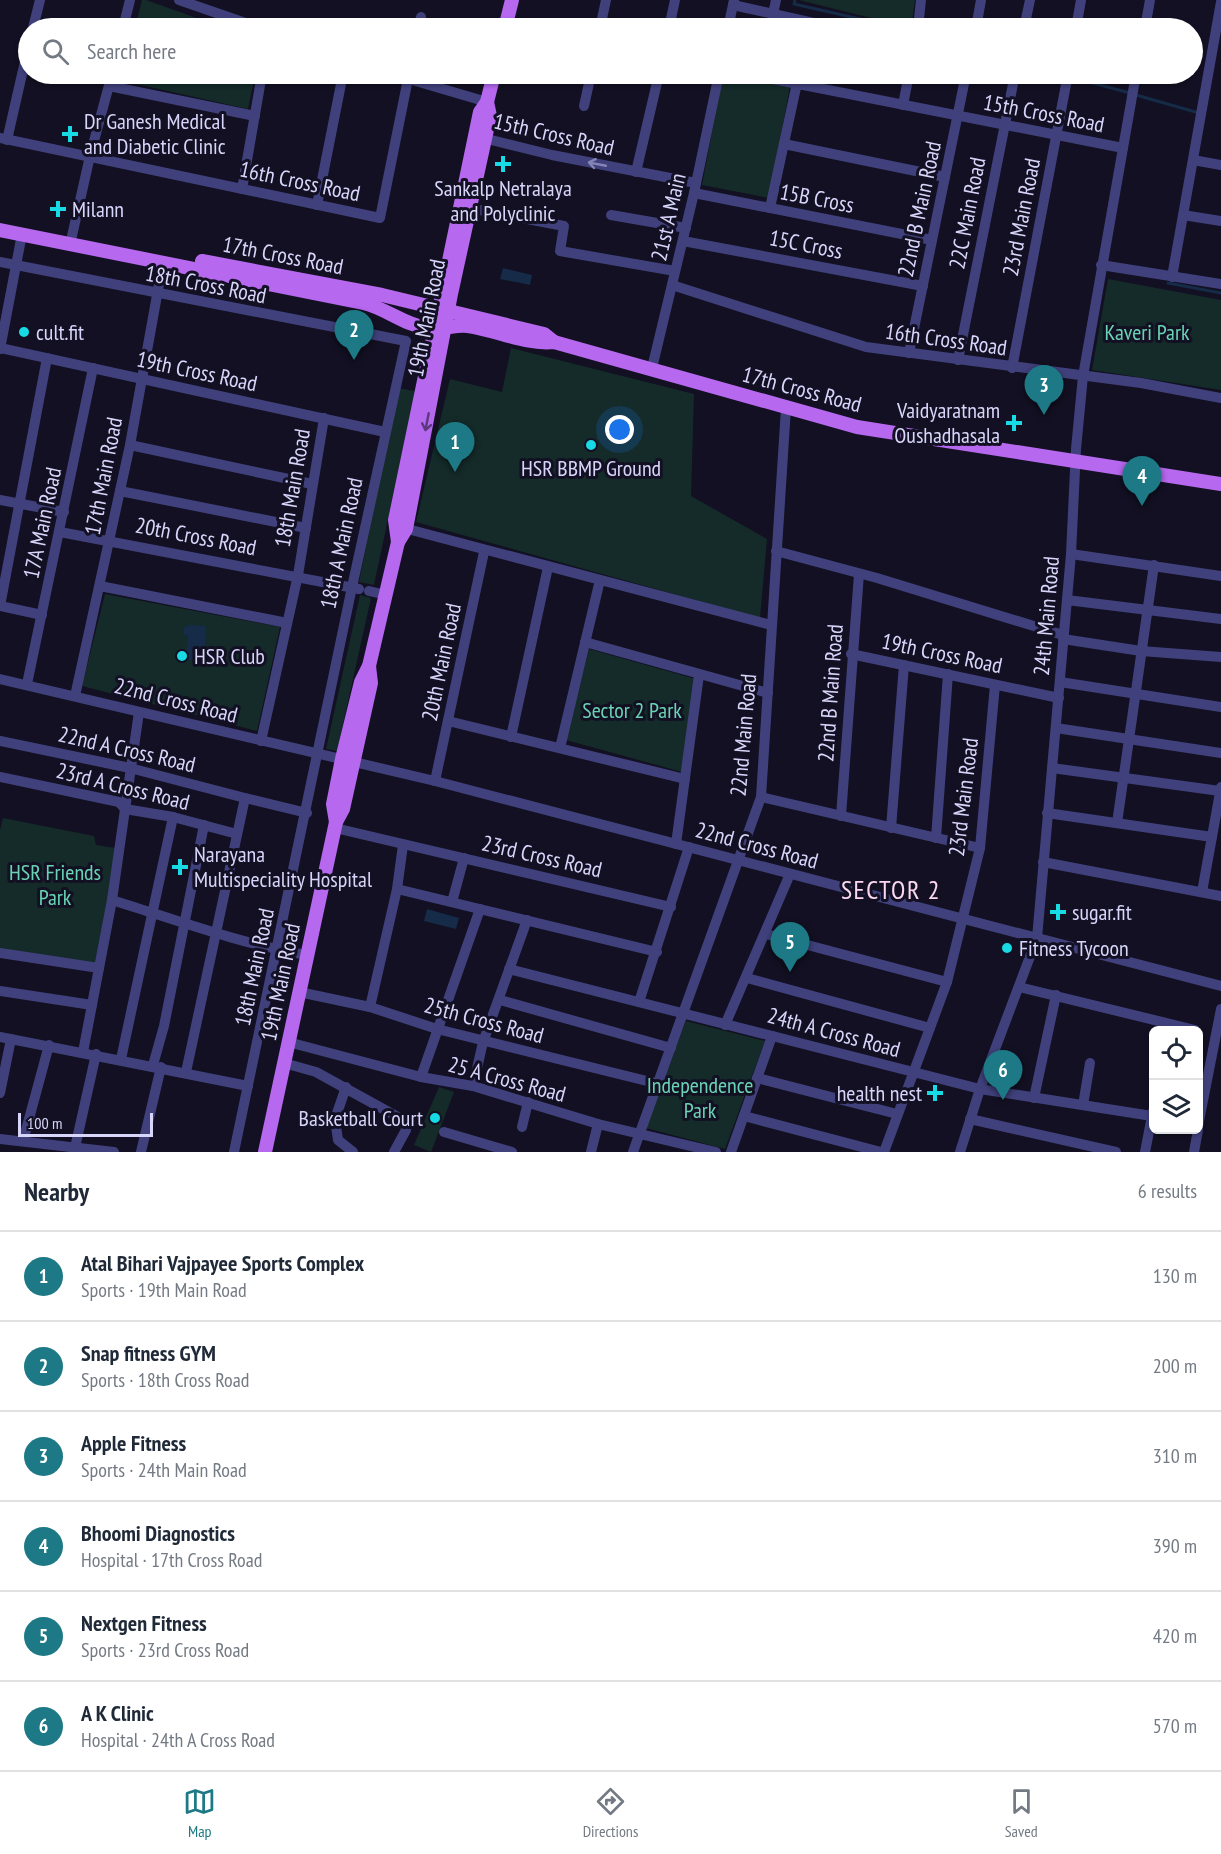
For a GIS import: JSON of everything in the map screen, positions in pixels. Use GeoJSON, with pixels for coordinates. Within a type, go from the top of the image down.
{"type":"FeatureCollection","features":[{"type":"Feature","properties":{"kind":"main road"},"geometry":{"type":"LineString","coordinates":[[508,18],[512,0]]}},
{"type":"Feature","properties":{"kind":"main road","name":"19th Main Road"},"geometry":{"type":"LineString","coordinates":[[265,1152],[335,825],[343,809],[347,760],[361,682],[369,666],[398,542],[480,137],[490,116],[487,102],[492,84]]}},
{"type":"Feature","properties":{"kind":"main road","name":"19th Main Road"},"geometry":{"type":"LineString","coordinates":[[444,310],[469,208],[480,137]]}},
{"type":"Feature","properties":{"kind":"main road","name":"17th Cross Road"},"geometry":{"type":"LineString","coordinates":[[0,221],[392,306],[402,320],[440,328],[467,326],[541,343],[554,342],[652,368],[786,408],[888,434],[1221,484]]}},
{"type":"Feature","properties":{"kind":"main road","name":"17th Cross Road"},"geometry":{"type":"LineString","coordinates":[[0,230],[21,245],[163,262],[363,303],[444,310],[544,334],[554,342]]}},
{"type":"Feature","properties":{"kind":"street"},"geometry":{"type":"LineString","coordinates":[[36,18],[40,0]]}},
{"type":"Feature","properties":{"kind":"street"},"geometry":{"type":"LineString","coordinates":[[126,18],[130,0]]}},
{"type":"Feature","properties":{"kind":"street"},"geometry":{"type":"LineString","coordinates":[[179,0],[231,18]]}},
{"type":"Feature","properties":{"kind":"street"},"geometry":{"type":"LineString","coordinates":[[602,18],[606,0]]}},
{"type":"Feature","properties":{"kind":"street"},"geometry":{"type":"LineString","coordinates":[[671,18],[675,0]]}},
{"type":"Feature","properties":{"kind":"street"},"geometry":{"type":"LineString","coordinates":[[773,14],[776,0]]}},
{"type":"Feature","properties":{"kind":"street"},"geometry":{"type":"LineString","coordinates":[[919,18],[921,0]]}},
{"type":"Feature","properties":{"kind":"street"},"geometry":{"type":"LineString","coordinates":[[978,18],[981,0]]}},
{"type":"Feature","properties":{"kind":"street"},"geometry":{"type":"LineString","coordinates":[[1026,18],[1030,0]]}},
{"type":"Feature","properties":{"kind":"street"},"geometry":{"type":"LineString","coordinates":[[1078,18],[1081,0]]}},
{"type":"Feature","properties":{"kind":"street"},"geometry":{"type":"LineString","coordinates":[[1146,18],[1150,0]]}},
{"type":"Feature","properties":{"kind":"street"},"geometry":{"type":"LineString","coordinates":[[730,18],[733,2],[791,18]]}},
{"type":"Feature","properties":{"kind":"street"},"geometry":{"type":"LineString","coordinates":[[1172,276],[1220,10]]}},
{"type":"Feature","properties":{"kind":"street"},"geometry":{"type":"LineString","coordinates":[[4,139],[19,84]]}},
{"type":"Feature","properties":{"kind":"street"},"geometry":{"type":"LineString","coordinates":[[242,189],[260,84]]}},
{"type":"Feature","properties":{"kind":"street"},"geometry":{"type":"LineString","coordinates":[[317,205],[341,84]]}},
{"type":"Feature","properties":{"kind":"street","name":"16th Cross Road"},"geometry":{"type":"LineString","coordinates":[[4,139],[380,218],[407,84]]}},
{"type":"Feature","properties":{"kind":"street","name":"15th Cross Road"},"geometry":{"type":"LineString","coordinates":[[433,84],[487,102]]}},
{"type":"Feature","properties":{"kind":"street"},"geometry":{"type":"LineString","coordinates":[[584,106],[589,84]]}},
{"type":"Feature","properties":{"kind":"street"},"geometry":{"type":"LineString","coordinates":[[636,172],[657,84]]}},
{"type":"Feature","properties":{"kind":"street","name":"21st A Main"},"geometry":{"type":"LineString","coordinates":[[652,368],[686,228],[716,84]]}},
{"type":"Feature","properties":{"kind":"street"},"geometry":{"type":"LineString","coordinates":[[770,208],[797,84]]}},
{"type":"Feature","properties":{"kind":"street","name":"15th Cross Road"},"geometry":{"type":"LineString","coordinates":[[797,84],[1122,148]]}},
{"type":"Feature","properties":{"kind":"street"},"geometry":{"type":"LineString","coordinates":[[903,105],[907,84]]}},
{"type":"Feature","properties":{"kind":"street","name":"22nd B Main Road"},"geometry":{"type":"LineString","coordinates":[[909,353],[964,84]]}},
{"type":"Feature","properties":{"kind":"street","name":"22C Main Road"},"geometry":{"type":"LineString","coordinates":[[958,360],[1013,84]]}},
{"type":"Feature","properties":{"kind":"street","name":"23rd Main Road"},"geometry":{"type":"LineString","coordinates":[[1012,368],[1066,84]]}},
{"type":"Feature","properties":{"kind":"street","name":"24th Main Road"},"geometry":{"type":"LineString","coordinates":[[960,1152],[980,1089],[1037,938],[1071,554],[1075,462],[1083,376],[1134,84]]}},
{"type":"Feature","properties":{"kind":"street"},"geometry":{"type":"LineString","coordinates":[[72,236],[109,86],[255,116]]}},
{"type":"Feature","properties":{"kind":"street","name":"15th Cross Road"},"geometry":{"type":"LineString","coordinates":[[480,137],[636,172],[695,188]]}},
{"type":"Feature","properties":{"kind":"street"},"geometry":{"type":"LineString","coordinates":[[784,144],[945,177]]}},
{"type":"Feature","properties":{"kind":"street"},"geometry":{"type":"LineString","coordinates":[[1193,160],[1221,165]]}},
{"type":"Feature","properties":{"kind":"street","name":"15B Cross"},"geometry":{"type":"LineString","coordinates":[[695,188],[770,208],[932,240]]}},
{"type":"Feature","properties":{"kind":"street"},"geometry":{"type":"LineString","coordinates":[[469,208],[564,226],[560,251],[675,271]]}},
{"type":"Feature","properties":{"kind":"street"},"geometry":{"type":"LineString","coordinates":[[611,215],[686,228]]}},
{"type":"Feature","properties":{"kind":"street"},"geometry":{"type":"LineString","coordinates":[[1183,215],[1221,221]]}},
{"type":"Feature","properties":{"kind":"street","name":"15C Cross"},"geometry":{"type":"LineString","coordinates":[[683,241],[923,286]]}},
{"type":"Feature","properties":{"kind":"street"},"geometry":{"type":"LineString","coordinates":[[0,348],[21,245]]}},
{"type":"Feature","properties":{"kind":"street","name":"18th Cross Road"},"geometry":{"type":"LineString","coordinates":[[0,262],[406,341]]}},
{"type":"Feature","properties":{"kind":"street","name":"17th Main Road"},"geometry":{"type":"LineString","coordinates":[[75,696],[111,540],[163,262]]}},
{"type":"Feature","properties":{"kind":"street"},"geometry":{"type":"LineString","coordinates":[[1101,265],[1221,284]]}},
{"type":"Feature","properties":{"kind":"street","name":"16th Cross Road"},"geometry":{"type":"LineString","coordinates":[[672,285],[866,347],[1083,376],[1221,398]]}},
{"type":"Feature","properties":{"kind":"street","name":"18th A Main Road"},"geometry":{"type":"LineString","coordinates":[[317,754],[360,589],[385,432],[406,341]]}},
{"type":"Feature","properties":{"kind":"street","name":"19th Cross Road"},"geometry":{"type":"LineString","coordinates":[[0,348],[385,432]]}},
{"type":"Feature","properties":{"kind":"street"},"geometry":{"type":"LineString","coordinates":[[42,615],[0,606],[47,358]]}},
{"type":"Feature","properties":{"kind":"street","name":"17A Main Road"},"geometry":{"type":"LineString","coordinates":[[27,684],[93,368]]}},
{"type":"Feature","properties":{"kind":"street","name":"22nd Main Road"},"geometry":{"type":"LineString","coordinates":[[633,1152],[761,796],[786,408]]}},
{"type":"Feature","properties":{"kind":"street","name":"18th Main Road"},"geometry":{"type":"LineString","coordinates":[[261,741],[298,575],[324,418]]}},
{"type":"Feature","properties":{"kind":"street"},"geometry":{"type":"LineString","coordinates":[[130,445],[312,484]]}},
{"type":"Feature","properties":{"kind":"street"},"geometry":{"type":"LineString","coordinates":[[120,491],[306,528]]}},
{"type":"Feature","properties":{"kind":"street"},"geometry":{"type":"LineString","coordinates":[[0,500],[64,512]]}},
{"type":"Feature","properties":{"kind":"street"},"geometry":{"type":"LineString","coordinates":[[401,528],[484,552],[771,625]]}},
{"type":"Feature","properties":{"kind":"street","name":"20th Cross Road"},"geometry":{"type":"LineString","coordinates":[[60,532],[298,575],[386,595]]}},
{"type":"Feature","properties":{"kind":"street"},"geometry":{"type":"LineString","coordinates":[[777,551],[1063,637],[1141,651],[1221,657]]}},
{"type":"Feature","properties":{"kind":"street","name":"20th Main Road"},"geometry":{"type":"LineString","coordinates":[[435,781],[484,552]]}},
{"type":"Feature","properties":{"kind":"street"},"geometry":{"type":"LineString","coordinates":[[1071,554],[1221,576]]}},
{"type":"Feature","properties":{"kind":"street"},"geometry":{"type":"LineString","coordinates":[[1117,823],[1154,565]]}},
{"type":"Feature","properties":{"kind":"street"},"geometry":{"type":"LineString","coordinates":[[511,736],[548,567]]}},
{"type":"Feature","properties":{"kind":"street","name":"22nd B Main Road"},"geometry":{"type":"LineString","coordinates":[[841,816],[851,654],[859,574]]}},
{"type":"Feature","properties":{"kind":"street"},"geometry":{"type":"LineString","coordinates":[[560,748],[600,580]]}},
{"type":"Feature","properties":{"kind":"street"},"geometry":{"type":"LineString","coordinates":[[100,586],[287,623]]}},
{"type":"Feature","properties":{"kind":"street"},"geometry":{"type":"LineString","coordinates":[[1067,600],[1221,619]]}},
{"type":"Feature","properties":{"kind":"street"},"geometry":{"type":"LineString","coordinates":[[585,642],[768,693]]}},
{"type":"Feature","properties":{"kind":"street","name":"19th Cross Road"},"geometry":{"type":"LineString","coordinates":[[851,654],[1059,698]]}},
{"type":"Feature","properties":{"kind":"street"},"geometry":{"type":"LineString","coordinates":[[891,828],[904,665]]}},
{"type":"Feature","properties":{"kind":"street"},"geometry":{"type":"LineString","coordinates":[[676,844],[699,675]]}},
{"type":"Feature","properties":{"kind":"street"},"geometry":{"type":"LineString","coordinates":[[936,838],[948,675]]}},
{"type":"Feature","properties":{"kind":"street","name":"22nd Cross Road"},"geometry":{"type":"LineString","coordinates":[[0,679],[435,781],[1221,986]]}},
{"type":"Feature","properties":{"kind":"street"},"geometry":{"type":"LineString","coordinates":[[1060,682],[1221,707]]}},
{"type":"Feature","properties":{"kind":"street","name":"23rd Main Road"},"geometry":{"type":"LineString","coordinates":[[882,1152],[946,982],[980,848],[995,685]]}},
{"type":"Feature","properties":{"kind":"street"},"geometry":{"type":"LineString","coordinates":[[83,1052],[112,900],[139,712]]}},
{"type":"Feature","properties":{"kind":"street"},"geometry":{"type":"LineString","coordinates":[[448,721],[685,779]]}},
{"type":"Feature","properties":{"kind":"street"},"geometry":{"type":"LineString","coordinates":[[1056,728],[1221,753]]}},
{"type":"Feature","properties":{"kind":"street","name":"22nd A Cross Road"},"geometry":{"type":"LineString","coordinates":[[0,741],[130,768],[307,813]]}},
{"type":"Feature","properties":{"kind":"street","name":"18th Main Road"},"geometry":{"type":"LineString","coordinates":[[234,1152],[307,813],[317,754]]}},
{"type":"Feature","properties":{"kind":"street"},"geometry":{"type":"LineString","coordinates":[[1052,768],[1221,789],[1202,892]]}},
{"type":"Feature","properties":{"kind":"street","name":"23rd A Cross Road"},"geometry":{"type":"LineString","coordinates":[[0,777],[118,802],[125,808],[173,817],[237,834]]}},
{"type":"Feature","properties":{"kind":"street"},"geometry":{"type":"LineString","coordinates":[[761,796],[980,848]]}},
{"type":"Feature","properties":{"kind":"street"},"geometry":{"type":"LineString","coordinates":[[186,1072],[245,798]]}},
{"type":"Feature","properties":{"kind":"street"},"geometry":{"type":"LineString","coordinates":[[1047,813],[1212,837]]}},
{"type":"Feature","properties":{"kind":"street"},"geometry":{"type":"LineString","coordinates":[[121,1059],[173,817]]}},
{"type":"Feature","properties":{"kind":"street"},"geometry":{"type":"LineString","coordinates":[[141,1152],[204,825]]}},
{"type":"Feature","properties":{"kind":"street","name":"23rd Cross Road"},"geometry":{"type":"LineString","coordinates":[[335,825],[403,845],[671,907]]}},
{"type":"Feature","properties":{"kind":"street"},"geometry":{"type":"LineString","coordinates":[[370,1006],[397,889],[403,845]]}},
{"type":"Feature","properties":{"kind":"street"},"geometry":{"type":"LineString","coordinates":[[639,1002],[657,952],[688,847]]}},
{"type":"Feature","properties":{"kind":"street"},"geometry":{"type":"LineString","coordinates":[[452,902],[464,858]]}},
{"type":"Feature","properties":{"kind":"street"},"geometry":{"type":"LineString","coordinates":[[1043,862],[1221,896]]}},
{"type":"Feature","properties":{"kind":"street"},"geometry":{"type":"LineString","coordinates":[[725,1025],[790,874]]}},
{"type":"Feature","properties":{"kind":"street"},"geometry":{"type":"LineString","coordinates":[[397,889],[657,952]]}},
{"type":"Feature","properties":{"kind":"street"},"geometry":{"type":"LineString","coordinates":[[112,900],[278,950],[307,955]]}},
{"type":"Feature","properties":{"kind":"street"},"geometry":{"type":"LineString","coordinates":[[421,1077],[480,909]]}},
{"type":"Feature","properties":{"kind":"street"},"geometry":{"type":"LineString","coordinates":[[473,1086],[483,1042],[527,920]]}},
{"type":"Feature","properties":{"kind":"street"},"geometry":{"type":"LineString","coordinates":[[766,934],[946,982]]}},
{"type":"Feature","properties":{"kind":"street"},"geometry":{"type":"LineString","coordinates":[[0,953],[99,968]]}},
{"type":"Feature","properties":{"kind":"street","name":"24th A Cross Road"},"geometry":{"type":"LineString","coordinates":[[509,969],[980,1089],[1149,1113]]}},
{"type":"Feature","properties":{"kind":"street"},"geometry":{"type":"LineString","coordinates":[[747,978],[930,1028]]}},
{"type":"Feature","properties":{"kind":"street"},"geometry":{"type":"LineString","coordinates":[[1019,987],[1167,1026]]}},
{"type":"Feature","properties":{"kind":"street"},"geometry":{"type":"LineString","coordinates":[[0,991],[92,1005]]}},
{"type":"Feature","properties":{"kind":"street","name":"25th Cross Road"},"geometry":{"type":"LineString","coordinates":[[299,992],[370,1006],[483,1042],[659,1084]]}},
{"type":"Feature","properties":{"kind":"street"},"geometry":{"type":"LineString","coordinates":[[1034,1098],[1056,995]]}},
{"type":"Feature","properties":{"kind":"street"},"geometry":{"type":"LineString","coordinates":[[500,1000],[671,1048]]}},
{"type":"Feature","properties":{"kind":"street"},"geometry":{"type":"LineString","coordinates":[[1203,1103],[1221,1009]]}},
{"type":"Feature","properties":{"kind":"street"},"geometry":{"type":"LineString","coordinates":[[1203,1033],[1216,1037]]}},
{"type":"Feature","properties":{"kind":"street"},"geometry":{"type":"LineString","coordinates":[[731,1152],[772,1036]]}},
{"type":"Feature","properties":{"kind":"street"},"geometry":{"type":"LineString","coordinates":[[0,1093],[6,1038],[157,1066],[248,1086]]}},
{"type":"Feature","properties":{"kind":"street","name":"25 A Cross Road"},"geometry":{"type":"LineString","coordinates":[[288,1042],[421,1077],[473,1086],[598,1124],[716,1152]]}},
{"type":"Feature","properties":{"kind":"street"},"geometry":{"type":"LineString","coordinates":[[23,1141],[49,1045]]}},
{"type":"Feature","properties":{"kind":"street"},"geometry":{"type":"LineString","coordinates":[[316,1072],[327,1053]]}},
{"type":"Feature","properties":{"kind":"street"},"geometry":{"type":"LineString","coordinates":[[74,1150],[96,1054]]}},
{"type":"Feature","properties":{"kind":"street"},"geometry":{"type":"LineString","coordinates":[[1083,1105],[1090,1062]]}},
{"type":"Feature","properties":{"kind":"street"},"geometry":{"type":"LineString","coordinates":[[284,1063],[316,1072],[405,1121],[406,1130],[394,1152]]}},
{"type":"Feature","properties":{"kind":"street"},"geometry":{"type":"LineString","coordinates":[[757,1078],[897,1114]]}},
{"type":"Feature","properties":{"kind":"street"},"geometry":{"type":"LineString","coordinates":[[346,1087],[335,1123],[338,1140],[353,1152]]}},
{"type":"Feature","properties":{"kind":"street"},"geometry":{"type":"LineString","coordinates":[[522,1127],[528,1102]]}},
{"type":"Feature","properties":{"kind":"street"},"geometry":{"type":"LineString","coordinates":[[744,1116],[882,1152]]}},
{"type":"Feature","properties":{"kind":"street"},"geometry":{"type":"LineString","coordinates":[[970,1119],[1116,1152]]}},
{"type":"Feature","properties":{"kind":"street"},"geometry":{"type":"LineString","coordinates":[[591,1152],[598,1124]]}},
{"type":"Feature","properties":{"kind":"street"},"geometry":{"type":"LineString","coordinates":[[444,1132],[512,1152]]}},
{"type":"Feature","properties":{"kind":"street"},"geometry":{"type":"LineString","coordinates":[[1145,1152],[1149,1132]]}},
{"type":"Feature","properties":{"kind":"street"},"geometry":{"type":"LineString","coordinates":[[1194,1152],[1197,1134]]}},
{"type":"Feature","properties":{"kind":"street"},"geometry":{"type":"LineString","coordinates":[[1,1152],[2,1139],[74,1150],[114,1152]]}},
{"type":"Feature","properties":{"kind":"green space"},"geometry":{"type":"Polygon","coordinates":[[[142,0],[146,0],[197,18],[138,18],[142,0]]]}},
{"type":"Feature","properties":{"kind":"green space"},"geometry":{"type":"Polygon","coordinates":[[[799,0],[915,0],[912,18],[871,18],[799,0]]]}},
{"type":"Feature","properties":{"kind":"green space"},"geometry":{"type":"Polygon","coordinates":[[[136,84],[253,84],[248,109],[136,84]]]}},
{"type":"Feature","properties":{"kind":"green space"},"geometry":{"type":"Polygon","coordinates":[[[721,84],[790,86],[769,198],[702,185],[721,84]]]}},
{"type":"Feature","properties":{"kind":"green space","name":"Kaveri Park"},"geometry":{"type":"Polygon","coordinates":[[[1108,279],[1221,300],[1221,390],[1092,370],[1108,279]]]}},
{"type":"Feature","properties":{"kind":"green space","name":"HSR BBMP Ground"},"geometry":{"type":"Polygon","coordinates":[[[511,348],[694,394],[691,496],[767,539],[760,618],[416,522],[450,379],[502,392],[511,348]]]}},
{"type":"Feature","properties":{"kind":"green space"},"geometry":{"type":"Polygon","coordinates":[[[398,388],[415,391],[374,585],[359,582],[398,388]]]}},
{"type":"Feature","properties":{"kind":"green space","name":"HSR Club"},"geometry":{"type":"Polygon","coordinates":[[[105,594],[280,627],[257,731],[82,686],[105,594]]]}},
{"type":"Feature","properties":{"kind":"green space"},"geometry":{"type":"Polygon","coordinates":[[[360,595],[371,598],[337,751],[326,749],[360,595]]]}},
{"type":"Feature","properties":{"kind":"green space","name":"Sector 2 Park"},"geometry":{"type":"Polygon","coordinates":[[[589,649],[696,679],[682,772],[566,740],[589,649]]]}},
{"type":"Feature","properties":{"kind":"green space","name":"HSR Friends Park"},"geometry":{"type":"Polygon","coordinates":[[[3,818],[94,836],[96,845],[116,848],[97,964],[0,949],[0,830],[3,818]]]}},
{"type":"Feature","properties":{"kind":"green space","name":"Independence Park"},"geometry":{"type":"Polygon","coordinates":[[[686,1021],[765,1041],[725,1149],[646,1128],[686,1021]]]}},
{"type":"Feature","properties":{"kind":"green space","name":"Basketball Court"},"geometry":{"type":"Polygon","coordinates":[[[439,1087],[454,1092],[431,1152],[414,1145],[439,1087]]]}},
{"type":"Feature","properties":{"kind":"water"},"geometry":{"type":"Polygon","coordinates":[[[503,268],[532,275],[530,285],[500,279],[503,268]]]}},
{"type":"Feature","properties":{"kind":"water"},"geometry":{"type":"Polygon","coordinates":[[[189,625],[206,626],[204,661],[185,660],[188,636],[184,635],[183,628],[189,625]]]}},
{"type":"Feature","properties":{"kind":"water"},"geometry":{"type":"Polygon","coordinates":[[[427,909],[459,918],[456,929],[424,921],[427,909]]]}},
{"type":"Feature","properties":{"kind":"waterway"},"geometry":{"type":"LineString","coordinates":[[795,0],[794,4],[856,18]]}},
{"type":"Feature","properties":{"kind":"waterway"},"geometry":{"type":"LineString","coordinates":[[1096,84],[1130,93]]}},
{"type":"Feature","properties":{"kind":"waterway"},"geometry":{"type":"LineString","coordinates":[[1136,95],[1199,113]]}},
{"type":"Feature","properties":{"kind":"waterway"},"geometry":{"type":"LineString","coordinates":[[1168,283],[1221,293]]}},
{"type":"Feature","properties":{"kind":"place","name":"Dr Ganesh Medical and Diabetic Clinic"},"geometry":{"type":"Point","coordinates":[70,134]}},
{"type":"Feature","properties":{"kind":"place","name":"Sankalp Netralaya and Polyclinic"},"geometry":{"type":"Point","coordinates":[503,164]}},
{"type":"Feature","properties":{"kind":"place","name":"Milann"},"geometry":{"type":"Point","coordinates":[58,209]}},
{"type":"Feature","properties":{"kind":"place","name":"cult.fit"},"geometry":{"type":"Point","coordinates":[24,332]}},
{"type":"Feature","properties":{"kind":"place","name":"Snap fitness GYM"},"geometry":{"type":"Point","coordinates":[354,360]}},
{"type":"Feature","properties":{"kind":"place","name":"Apple Fitness"},"geometry":{"type":"Point","coordinates":[1044,415]}},
{"type":"Feature","properties":{"kind":"place","name":"Vaidyaratnam Oushadhasala"},"geometry":{"type":"Point","coordinates":[1014,423]}},
{"type":"Feature","properties":{"kind":"place","name":"HSR BBMP Ground"},"geometry":{"type":"Point","coordinates":[591,445]}},
{"type":"Feature","properties":{"kind":"place","name":"Atal Bihari Vajpayee Sports Complex"},"geometry":{"type":"Point","coordinates":[455,472]}},
{"type":"Feature","properties":{"kind":"place","name":"Bhoomi Diagnostics"},"geometry":{"type":"Point","coordinates":[1142,506]}},
{"type":"Feature","properties":{"kind":"place","name":"HSR Club"},"geometry":{"type":"Point","coordinates":[182,656]}},
{"type":"Feature","properties":{"kind":"place","name":"Narayana Multispeciality Hospital"},"geometry":{"type":"Point","coordinates":[180,867]}},
{"type":"Feature","properties":{"kind":"place","name":"sugar.fit"},"geometry":{"type":"Point","coordinates":[1058,912]}},
{"type":"Feature","properties":{"kind":"place","name":"Fitness Tycoon"},"geometry":{"type":"Point","coordinates":[1007,948]}},
{"type":"Feature","properties":{"kind":"place","name":"Nextgen Fitness"},"geometry":{"type":"Point","coordinates":[790,972]}},
{"type":"Feature","properties":{"kind":"place","name":"health nest"},"geometry":{"type":"Point","coordinates":[935,1093]}},
{"type":"Feature","properties":{"kind":"place","name":"A K Clinic"},"geometry":{"type":"Point","coordinates":[1003,1100]}},
{"type":"Feature","properties":{"kind":"place","name":"Basketball Court"},"geometry":{"type":"Point","coordinates":[435,1118]}},
{"type":"Feature","properties":{"kind":"district","name":"SECTOR 2"},"geometry":{"type":"Point","coordinates":[891,890]}}]}
